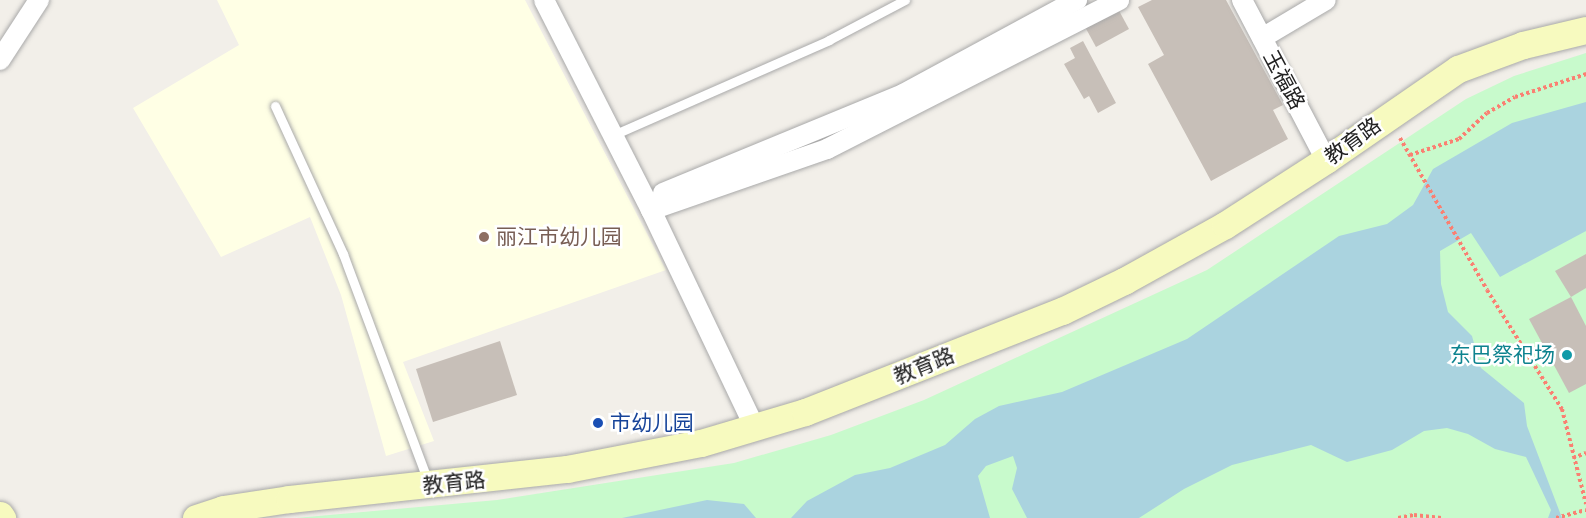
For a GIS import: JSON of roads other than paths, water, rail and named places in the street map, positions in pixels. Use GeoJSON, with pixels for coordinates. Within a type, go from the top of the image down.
{"type":"FeatureCollection","features":[{"type":"Feature","properties":{"kind":"main road","name":"教育路"},"geometry":{"type":"LineString","coordinates":[[196,518],[224,509],[289,499],[430,486],[635,457],[755,428],[855,394],[1062,311],[1175,254],[1326,160],[1458,69],[1523,45],[1586,30]]}},
{"type":"Feature","properties":{"kind":"street"},"geometry":{"type":"LineString","coordinates":[[0,60],[39,0]]}},
{"type":"Feature","properties":{"kind":"street"},"geometry":{"type":"LineString","coordinates":[[663,193],[903,94],[1077,0]]}},
{"type":"Feature","properties":{"kind":"street"},"geometry":{"type":"LineString","coordinates":[[651,210],[827,149],[1119,0]]}},
{"type":"Feature","properties":{"kind":"street","name":"玉福路"},"geometry":{"type":"LineString","coordinates":[[1242,0],[1326,160]]}},
{"type":"Feature","properties":{"kind":"street"},"geometry":{"type":"LineString","coordinates":[[1262,38],[1326,0]]}},
{"type":"Feature","properties":{"kind":"street"},"geometry":{"type":"LineString","coordinates":[[551,2],[755,428]]}},
{"type":"Feature","properties":{"kind":"lane"},"geometry":{"type":"LineString","coordinates":[[613,135],[830,40],[904,0]]}},
{"type":"Feature","properties":{"kind":"lane"},"geometry":{"type":"LineString","coordinates":[[275,106],[343,254],[430,486]]}},
{"type":"Feature","properties":{"kind":"water"},"geometry":{"type":"Polygon","coordinates":[[[1586,102],[1586,231],[1500,277],[1471,233],[1440,251],[1441,284],[1448,312],[1472,336],[1481,368],[1524,403],[1527,426],[1562,518],[1548,518],[1551,510],[1526,457],[1495,449],[1468,434],[1447,428],[1424,431],[1392,450],[1347,462],[1311,445],[1232,465],[1184,489],[1139,518],[1027,518],[1012,489],[1017,468],[1013,456],[986,466],[978,476],[990,518],[791,518],[807,501],[855,475],[890,468],[945,445],[975,419],[999,406],[1062,392],[1187,339],[1339,236],[1387,224],[1413,205],[1433,169],[1512,123],[1586,102]]]}},
{"type":"Feature","properties":{"kind":"water"},"geometry":{"type":"Polygon","coordinates":[[[707,500],[744,504],[756,518],[622,518],[707,500]]]}},
{"type":"Feature","properties":{"kind":"place","name":"丽江市幼儿园"},"geometry":{"type":"Point","coordinates":[484,237]}},
{"type":"Feature","properties":{"kind":"place","name":"东巴祭祀场"},"geometry":{"type":"Point","coordinates":[1567,355]}},
{"type":"Feature","properties":{"kind":"place","name":"市幼儿园"},"geometry":{"type":"Point","coordinates":[598,423]}}]}
